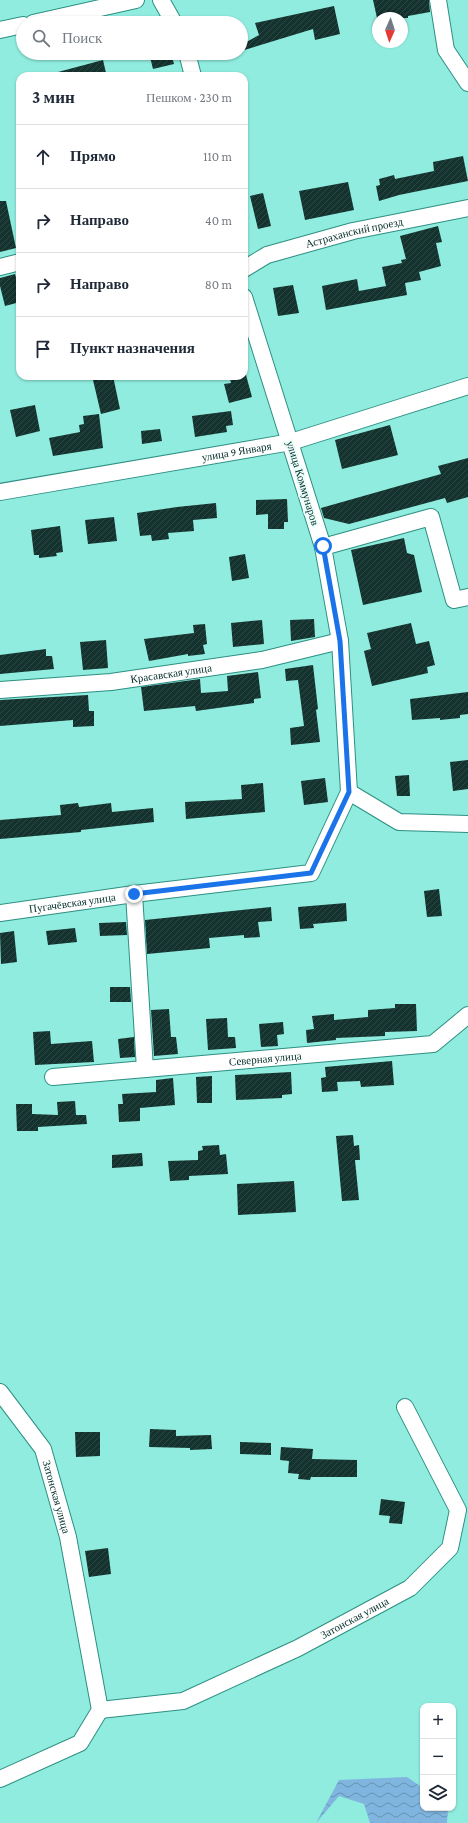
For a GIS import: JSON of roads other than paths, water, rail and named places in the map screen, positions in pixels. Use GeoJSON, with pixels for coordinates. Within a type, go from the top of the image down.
{"type":"FeatureCollection","features":[{"type":"Feature","properties":{"kind":"street"},"geometry":{"type":"LineString","coordinates":[[64,16],[136,0]]}},
{"type":"Feature","properties":{"kind":"street"},"geometry":{"type":"LineString","coordinates":[[161,0],[170,16]]}},
{"type":"Feature","properties":{"kind":"street"},"geometry":{"type":"LineString","coordinates":[[438,0],[446,50],[468,83]]}},
{"type":"Feature","properties":{"kind":"street"},"geometry":{"type":"LineString","coordinates":[[0,30],[16,27]]}},
{"type":"Feature","properties":{"kind":"street"},"geometry":{"type":"LineString","coordinates":[[189,60],[192,72]]}},
{"type":"Feature","properties":{"kind":"street","name":"Астраханский проезд"},"geometry":{"type":"LineString","coordinates":[[248,267],[268,255],[352,231],[468,208]]}},
{"type":"Feature","properties":{"kind":"street"},"geometry":{"type":"LineString","coordinates":[[0,267],[16,263]]}},
{"type":"Feature","properties":{"kind":"street","name":"улица Коммунаров"},"geometry":{"type":"LineString","coordinates":[[248,309],[323,546],[340,641],[349,792]]}},
{"type":"Feature","properties":{"kind":"street","name":"улица 9 Января"},"geometry":{"type":"LineString","coordinates":[[0,492],[291,442],[468,386]]}},
{"type":"Feature","properties":{"kind":"street"},"geometry":{"type":"LineString","coordinates":[[323,546],[431,517],[461,599]]}},
{"type":"Feature","properties":{"kind":"street","name":"Красавская улица"},"geometry":{"type":"LineString","coordinates":[[0,690],[111,682],[254,661],[340,641]]}},
{"type":"Feature","properties":{"kind":"street"},"geometry":{"type":"LineString","coordinates":[[349,792],[399,822],[468,824]]}},
{"type":"Feature","properties":{"kind":"street","name":"Пугачёвская улица"},"geometry":{"type":"LineString","coordinates":[[0,913],[134,894],[311,873],[349,792]]}},
{"type":"Feature","properties":{"kind":"street"},"geometry":{"type":"LineString","coordinates":[[134,894],[145,1069]]}},
{"type":"Feature","properties":{"kind":"street","name":"Северная улица"},"geometry":{"type":"LineString","coordinates":[[53,1077],[433,1044],[468,1015]]}},
{"type":"Feature","properties":{"kind":"street","name":"Затонская улица"},"geometry":{"type":"LineString","coordinates":[[0,1392],[44,1449],[68,1537],[100,1710],[183,1701],[298,1648],[410,1588],[450,1548],[458,1510],[405,1407]]}},
{"type":"Feature","properties":{"kind":"street"},"geometry":{"type":"LineString","coordinates":[[0,1779],[80,1743],[100,1710]]}},
{"type":"Feature","properties":{"kind":"water"},"geometry":{"type":"Polygon","coordinates":[[[407,1777],[420,1786],[420,1811],[448,1811],[447,1823],[370,1823],[364,1804],[339,1796],[316,1823],[339,1780],[407,1777]]]}}]}
